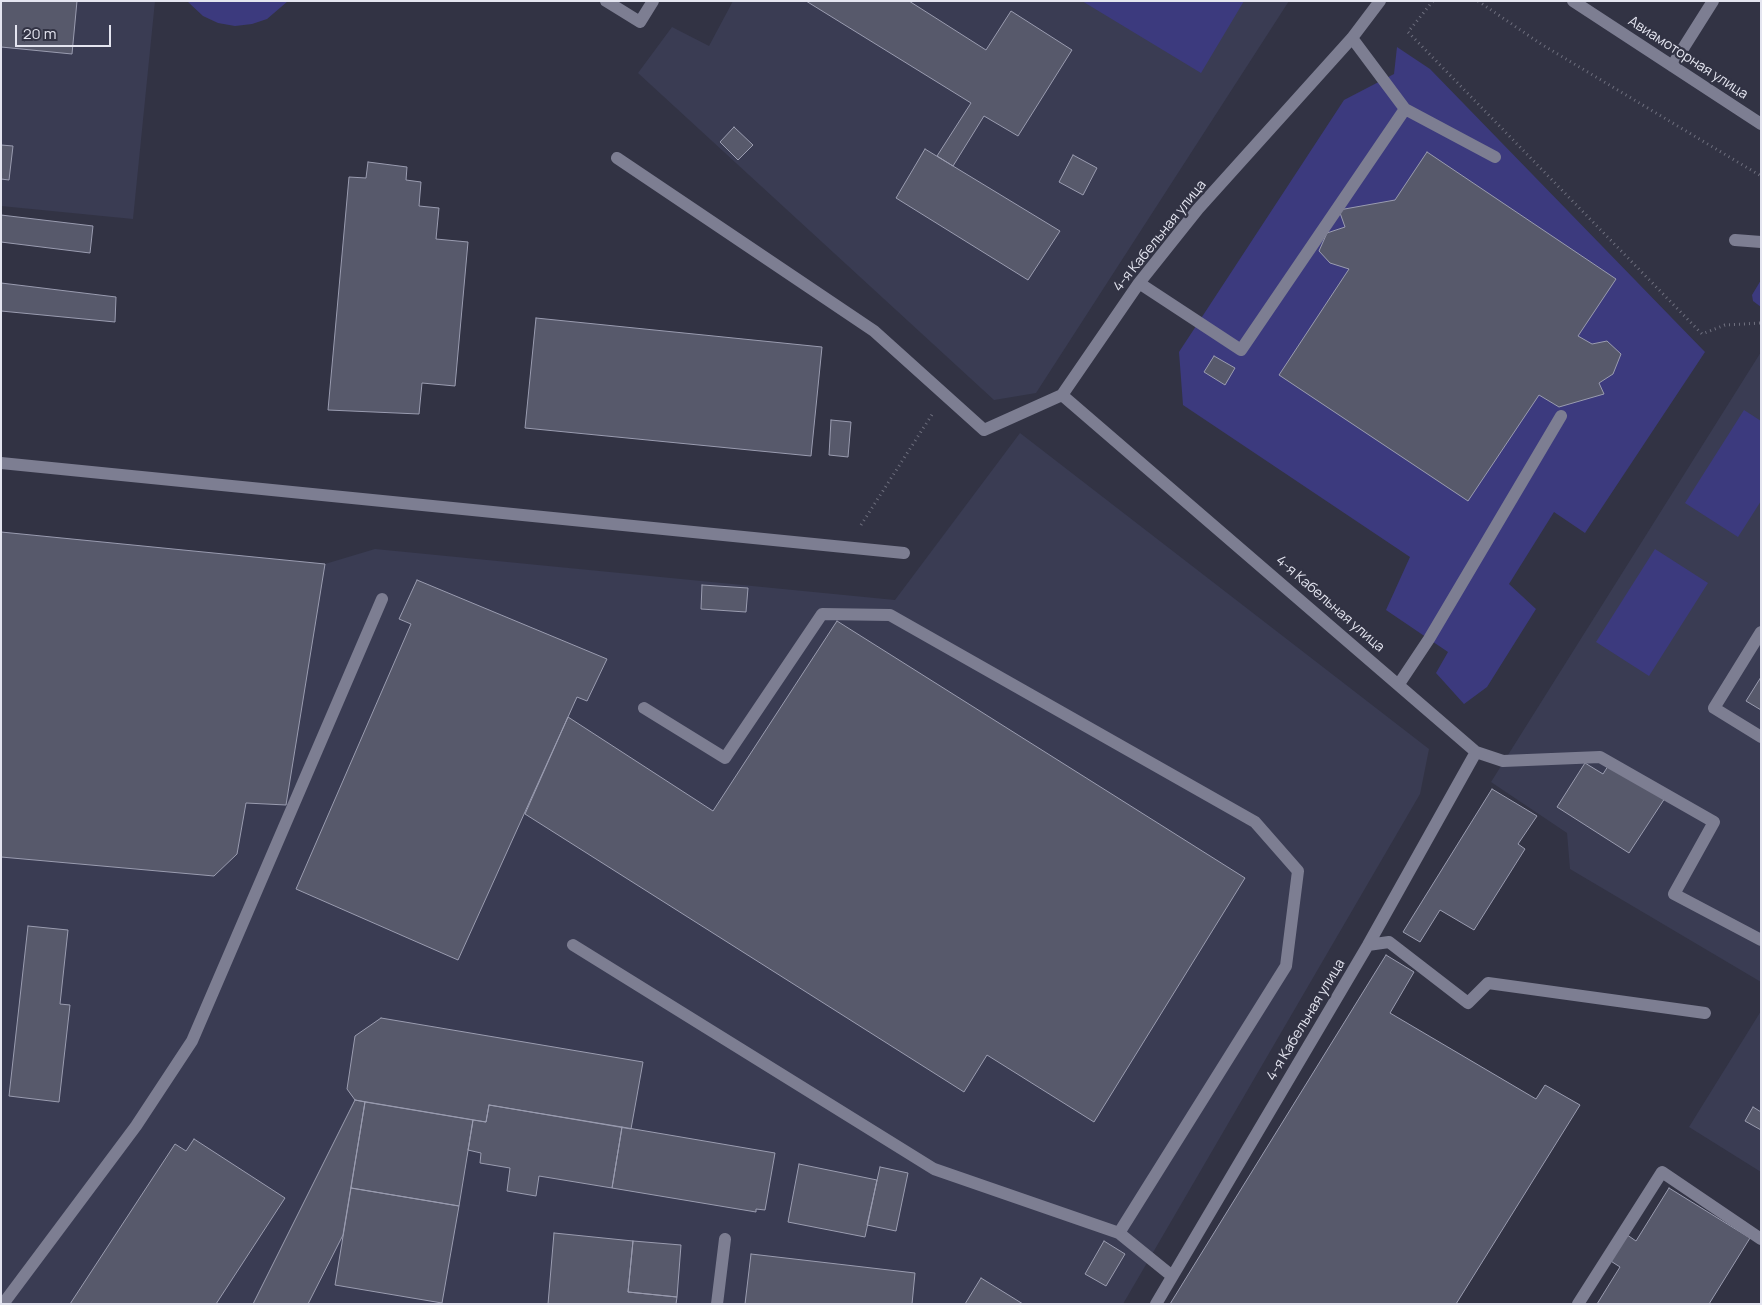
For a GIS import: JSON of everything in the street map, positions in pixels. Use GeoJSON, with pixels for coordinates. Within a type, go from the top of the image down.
{"type":"FeatureCollection","features":[{"type":"Feature","properties":{"kind":"street"},"geometry":{"type":"LineString","coordinates":[[606,1],[640,22],[653,1]]}},
{"type":"Feature","properties":{"kind":"street","name":"4-я Кабельная улица"},"geometry":{"type":"LineString","coordinates":[[1156,1304],[1368,945],[1476,752],[1062,394],[1139,283],[1198,209],[1352,38],[1380,1]]}},
{"type":"Feature","properties":{"kind":"street","name":"Авиамоторная улица"},"geometry":{"type":"LineString","coordinates":[[1573,1],[1761,124]]}},
{"type":"Feature","properties":{"kind":"street"},"geometry":{"type":"LineString","coordinates":[[1672,66],[1713,1]]}},
{"type":"Feature","properties":{"kind":"street"},"geometry":{"type":"LineString","coordinates":[[1352,38],[1405,109],[1495,158]]}},
{"type":"Feature","properties":{"kind":"street"},"geometry":{"type":"LineString","coordinates":[[1139,283],[1242,350],[1405,109]]}},
{"type":"Feature","properties":{"kind":"street"},"geometry":{"type":"LineString","coordinates":[[617,158],[874,331],[984,430],[1062,394]]}},
{"type":"Feature","properties":{"kind":"street"},"geometry":{"type":"LineString","coordinates":[[1735,240],[1761,242]]}},
{"type":"Feature","properties":{"kind":"street"},"geometry":{"type":"LineString","coordinates":[[1399,684],[1434,631],[1561,416]]}},
{"type":"Feature","properties":{"kind":"street"},"geometry":{"type":"LineString","coordinates":[[1,463],[904,552]]}},
{"type":"Feature","properties":{"kind":"street"},"geometry":{"type":"LineString","coordinates":[[3,1304],[136,1126],[192,1040],[382,599]]}},
{"type":"Feature","properties":{"kind":"street"},"geometry":{"type":"LineString","coordinates":[[644,708],[725,758],[822,614],[890,615],[1255,822],[1298,871],[1286,966],[1119,1233]]}},
{"type":"Feature","properties":{"kind":"street"},"geometry":{"type":"LineString","coordinates":[[1761,632],[1714,708],[1761,737]]}},
{"type":"Feature","properties":{"kind":"street"},"geometry":{"type":"LineString","coordinates":[[1476,752],[1504,761],[1600,757],[1714,822],[1674,894],[1761,940]]}},
{"type":"Feature","properties":{"kind":"street"},"geometry":{"type":"LineString","coordinates":[[1368,945],[1389,942],[1468,1004],[1488,983],[1705,1013]]}},
{"type":"Feature","properties":{"kind":"street"},"geometry":{"type":"LineString","coordinates":[[573,945],[934,1169],[1119,1233],[1172,1276]]}},
{"type":"Feature","properties":{"kind":"street"},"geometry":{"type":"LineString","coordinates":[[1578,1304],[1662,1172],[1761,1239]]}},
{"type":"Feature","properties":{"kind":"street"},"geometry":{"type":"LineString","coordinates":[[716,1304],[725,1239]]}},
{"type":"Feature","properties":{"kind":"path"},"geometry":{"type":"LineString","coordinates":[[1432,1],[1408,32],[1702,334],[1725,325],[1761,323]]}},
{"type":"Feature","properties":{"kind":"path"},"geometry":{"type":"LineString","coordinates":[[1478,1],[1541,44],[1761,176]]}},
{"type":"Feature","properties":{"kind":"path"},"geometry":{"type":"LineString","coordinates":[[847,547],[945,394]]}},
{"type":"Feature","properties":{"kind":"shaded area"},"geometry":{"type":"Polygon","coordinates":[[[1,1],[155,1],[133,219],[1,206],[1,1]]]}},
{"type":"Feature","properties":{"kind":"shaded area"},"geometry":{"type":"Polygon","coordinates":[[[187,1],[288,1],[267,19],[252,24],[235,26],[218,23],[203,16],[187,1]]]}},
{"type":"Feature","properties":{"kind":"shaded area"},"geometry":{"type":"Polygon","coordinates":[[[733,1],[1289,1],[1036,393],[994,400],[638,73],[672,27],[709,46],[733,1]]]}},
{"type":"Feature","properties":{"kind":"shaded area"},"geometry":{"type":"Polygon","coordinates":[[[1082,1],[1244,1],[1201,73],[1082,1]]]}},
{"type":"Feature","properties":{"kind":"shaded area"},"geometry":{"type":"Polygon","coordinates":[[[1397,47],[1430,69],[1705,352],[1585,533],[1554,512],[1509,584],[1536,609],[1487,687],[1464,704],[1436,673],[1448,652],[1386,610],[1410,557],[1183,405],[1179,352],[1344,100],[1394,74],[1397,47]]]}},
{"type":"Feature","properties":{"kind":"shaded area"},"geometry":{"type":"Polygon","coordinates":[[[1761,280],[1761,307],[1753,301],[1752,295],[1761,280]]]}},
{"type":"Feature","properties":{"kind":"shaded area"},"geometry":{"type":"Polygon","coordinates":[[[1761,352],[1761,982],[1570,869],[1567,833],[1491,782],[1761,352]]]}},
{"type":"Feature","properties":{"kind":"shaded area"},"geometry":{"type":"Polygon","coordinates":[[[1744,410],[1761,421],[1761,501],[1738,537],[1685,503],[1744,410]]]}},
{"type":"Feature","properties":{"kind":"shaded area"},"geometry":{"type":"Polygon","coordinates":[[[1020,433],[1429,749],[1420,794],[1123,1304],[1,1304],[1,532],[325,564],[375,549],[895,600],[1020,433]]]}},
{"type":"Feature","properties":{"kind":"shaded area"},"geometry":{"type":"Polygon","coordinates":[[[1655,549],[1708,583],[1649,676],[1596,642],[1655,549]]]}},
{"type":"Feature","properties":{"kind":"shaded area"},"geometry":{"type":"Polygon","coordinates":[[[1761,1011],[1761,1172],[1689,1127],[1761,1011]]]}},
{"type":"Feature","properties":{"kind":"building"},"geometry":{"type":"Polygon","coordinates":[[[1,1],[77,1],[72,54],[1,47],[1,1]]]}},
{"type":"Feature","properties":{"kind":"building"},"geometry":{"type":"Polygon","coordinates":[[[806,1],[909,1],[986,50],[1011,11],[1072,50],[1018,136],[984,116],[953,166],[937,156],[971,103],[806,1]]]}},
{"type":"Feature","properties":{"kind":"building"},"geometry":{"type":"Polygon","coordinates":[[[734,127],[753,145],[738,160],[720,142],[734,127]]]}},
{"type":"Feature","properties":{"kind":"building"},"geometry":{"type":"Polygon","coordinates":[[[1,145],[13,146],[9,180],[1,179],[1,145]]]}},
{"type":"Feature","properties":{"kind":"building"},"geometry":{"type":"Polygon","coordinates":[[[925,149],[1060,231],[1028,280],[896,198],[925,149]]]}},
{"type":"Feature","properties":{"kind":"building"},"geometry":{"type":"Polygon","coordinates":[[[1427,152],[1616,279],[1578,336],[1592,344],[1607,341],[1621,354],[1613,374],[1599,383],[1604,394],[1559,407],[1539,395],[1468,501],[1279,375],[1349,269],[1330,263],[1319,251],[1327,233],[1345,227],[1339,210],[1395,200],[1427,152]]]}},
{"type":"Feature","properties":{"kind":"building"},"geometry":{"type":"Polygon","coordinates":[[[1073,155],[1097,168],[1083,195],[1059,182],[1073,155]]]}},
{"type":"Feature","properties":{"kind":"building"},"geometry":{"type":"Polygon","coordinates":[[[368,162],[407,167],[406,180],[421,182],[419,206],[439,208],[436,239],[468,242],[455,386],[422,383],[419,414],[328,410],[349,177],[366,178],[368,162]]]}},
{"type":"Feature","properties":{"kind":"building"},"geometry":{"type":"Polygon","coordinates":[[[1,215],[93,226],[90,253],[1,242],[1,215]]]}},
{"type":"Feature","properties":{"kind":"building"},"geometry":{"type":"Polygon","coordinates":[[[1,283],[116,297],[115,322],[1,311],[1,283]]]}},
{"type":"Feature","properties":{"kind":"building"},"geometry":{"type":"Polygon","coordinates":[[[536,318],[822,347],[811,456],[525,428],[536,318]]]}},
{"type":"Feature","properties":{"kind":"building"},"geometry":{"type":"Polygon","coordinates":[[[1214,356],[1235,368],[1225,385],[1204,372],[1214,356]]]}},
{"type":"Feature","properties":{"kind":"building"},"geometry":{"type":"Polygon","coordinates":[[[831,420],[851,422],[848,457],[829,455],[831,420]]]}},
{"type":"Feature","properties":{"kind":"building"},"geometry":{"type":"Polygon","coordinates":[[[1,532],[325,564],[286,805],[246,803],[237,854],[214,876],[1,857],[1,532]]]}},
{"type":"Feature","properties":{"kind":"building"},"geometry":{"type":"Polygon","coordinates":[[[417,580],[607,659],[587,701],[577,697],[458,960],[296,889],[411,624],[399,619],[417,580]]]}},
{"type":"Feature","properties":{"kind":"building"},"geometry":{"type":"Polygon","coordinates":[[[702,585],[748,588],[746,612],[701,609],[702,585]]]}},
{"type":"Feature","properties":{"kind":"building"},"geometry":{"type":"Polygon","coordinates":[[[837,621],[1245,878],[1094,1122],[987,1055],[964,1092],[525,814],[568,717],[713,811],[837,621]]]}},
{"type":"Feature","properties":{"kind":"building"},"geometry":{"type":"Polygon","coordinates":[[[1761,677],[1761,710],[1746,701],[1761,677]]]}},
{"type":"Feature","properties":{"kind":"building"},"geometry":{"type":"Polygon","coordinates":[[[1585,763],[1603,774],[1610,763],[1665,798],[1629,853],[1557,807],[1585,763]]]}},
{"type":"Feature","properties":{"kind":"building"},"geometry":{"type":"Polygon","coordinates":[[[1492,789],[1537,816],[1518,844],[1525,849],[1474,930],[1440,910],[1420,942],[1403,932],[1492,789]]]}},
{"type":"Feature","properties":{"kind":"building"},"geometry":{"type":"Polygon","coordinates":[[[28,926],[68,930],[60,1004],[70,1005],[59,1102],[9,1096],[28,926]]]}},
{"type":"Feature","properties":{"kind":"building"},"geometry":{"type":"Polygon","coordinates":[[[1386,955],[1414,972],[1390,1013],[1536,1099],[1545,1085],[1580,1105],[1456,1304],[1170,1304],[1386,955]]]}},
{"type":"Feature","properties":{"kind":"building"},"geometry":{"type":"Polygon","coordinates":[[[381,1018],[643,1062],[631,1129],[489,1105],[486,1122],[355,1100],[347,1089],[355,1036],[381,1018]]]}},
{"type":"Feature","properties":{"kind":"building"},"geometry":{"type":"Polygon","coordinates":[[[355,1100],[365,1102],[343,1235],[308,1304],[253,1304],[355,1100]]]}},
{"type":"Feature","properties":{"kind":"building"},"geometry":{"type":"Polygon","coordinates":[[[365,1102],[473,1120],[459,1206],[351,1188],[365,1102]]]}},
{"type":"Feature","properties":{"kind":"building"},"geometry":{"type":"Polygon","coordinates":[[[489,1105],[622,1127],[612,1188],[539,1176],[536,1196],[507,1191],[510,1168],[480,1163],[481,1153],[468,1150],[473,1120],[486,1122],[489,1105]]]}},
{"type":"Feature","properties":{"kind":"building"},"geometry":{"type":"Polygon","coordinates":[[[1753,1107],[1761,1112],[1761,1130],[1745,1121],[1753,1107]]]}},
{"type":"Feature","properties":{"kind":"building"},"geometry":{"type":"Polygon","coordinates":[[[622,1127],[775,1153],[765,1210],[756,1209],[756,1212],[612,1188],[622,1127]]]}},
{"type":"Feature","properties":{"kind":"building"},"geometry":{"type":"Polygon","coordinates":[[[194,1139],[285,1198],[216,1304],[70,1304],[175,1144],[186,1151],[194,1139]]]}},
{"type":"Feature","properties":{"kind":"building"},"geometry":{"type":"Polygon","coordinates":[[[799,1164],[877,1180],[865,1237],[788,1222],[799,1164]]]}},
{"type":"Feature","properties":{"kind":"building"},"geometry":{"type":"Polygon","coordinates":[[[880,1167],[908,1173],[896,1231],[867,1225],[880,1167]]]}},
{"type":"Feature","properties":{"kind":"building"},"geometry":{"type":"Polygon","coordinates":[[[351,1188],[459,1206],[442,1303],[335,1285],[351,1188]]]}},
{"type":"Feature","properties":{"kind":"building"},"geometry":{"type":"Polygon","coordinates":[[[1669,1188],[1750,1238],[1709,1304],[1597,1304],[1620,1267],[1603,1256],[1620,1230],[1636,1241],[1669,1188]]]}},
{"type":"Feature","properties":{"kind":"building"},"geometry":{"type":"Polygon","coordinates":[[[554,1233],[633,1241],[628,1292],[677,1297],[676,1304],[548,1304],[554,1233]]]}},
{"type":"Feature","properties":{"kind":"building"},"geometry":{"type":"Polygon","coordinates":[[[633,1241],[681,1245],[677,1297],[628,1292],[633,1241]]]}},
{"type":"Feature","properties":{"kind":"building"},"geometry":{"type":"Polygon","coordinates":[[[1104,1241],[1125,1254],[1106,1286],[1085,1274],[1104,1241]]]}},
{"type":"Feature","properties":{"kind":"building"},"geometry":{"type":"Polygon","coordinates":[[[751,1254],[915,1273],[912,1304],[745,1304],[751,1254]]]}},
{"type":"Feature","properties":{"kind":"building"},"geometry":{"type":"Polygon","coordinates":[[[981,1278],[1023,1304],[965,1304],[981,1278]]]}}]}
